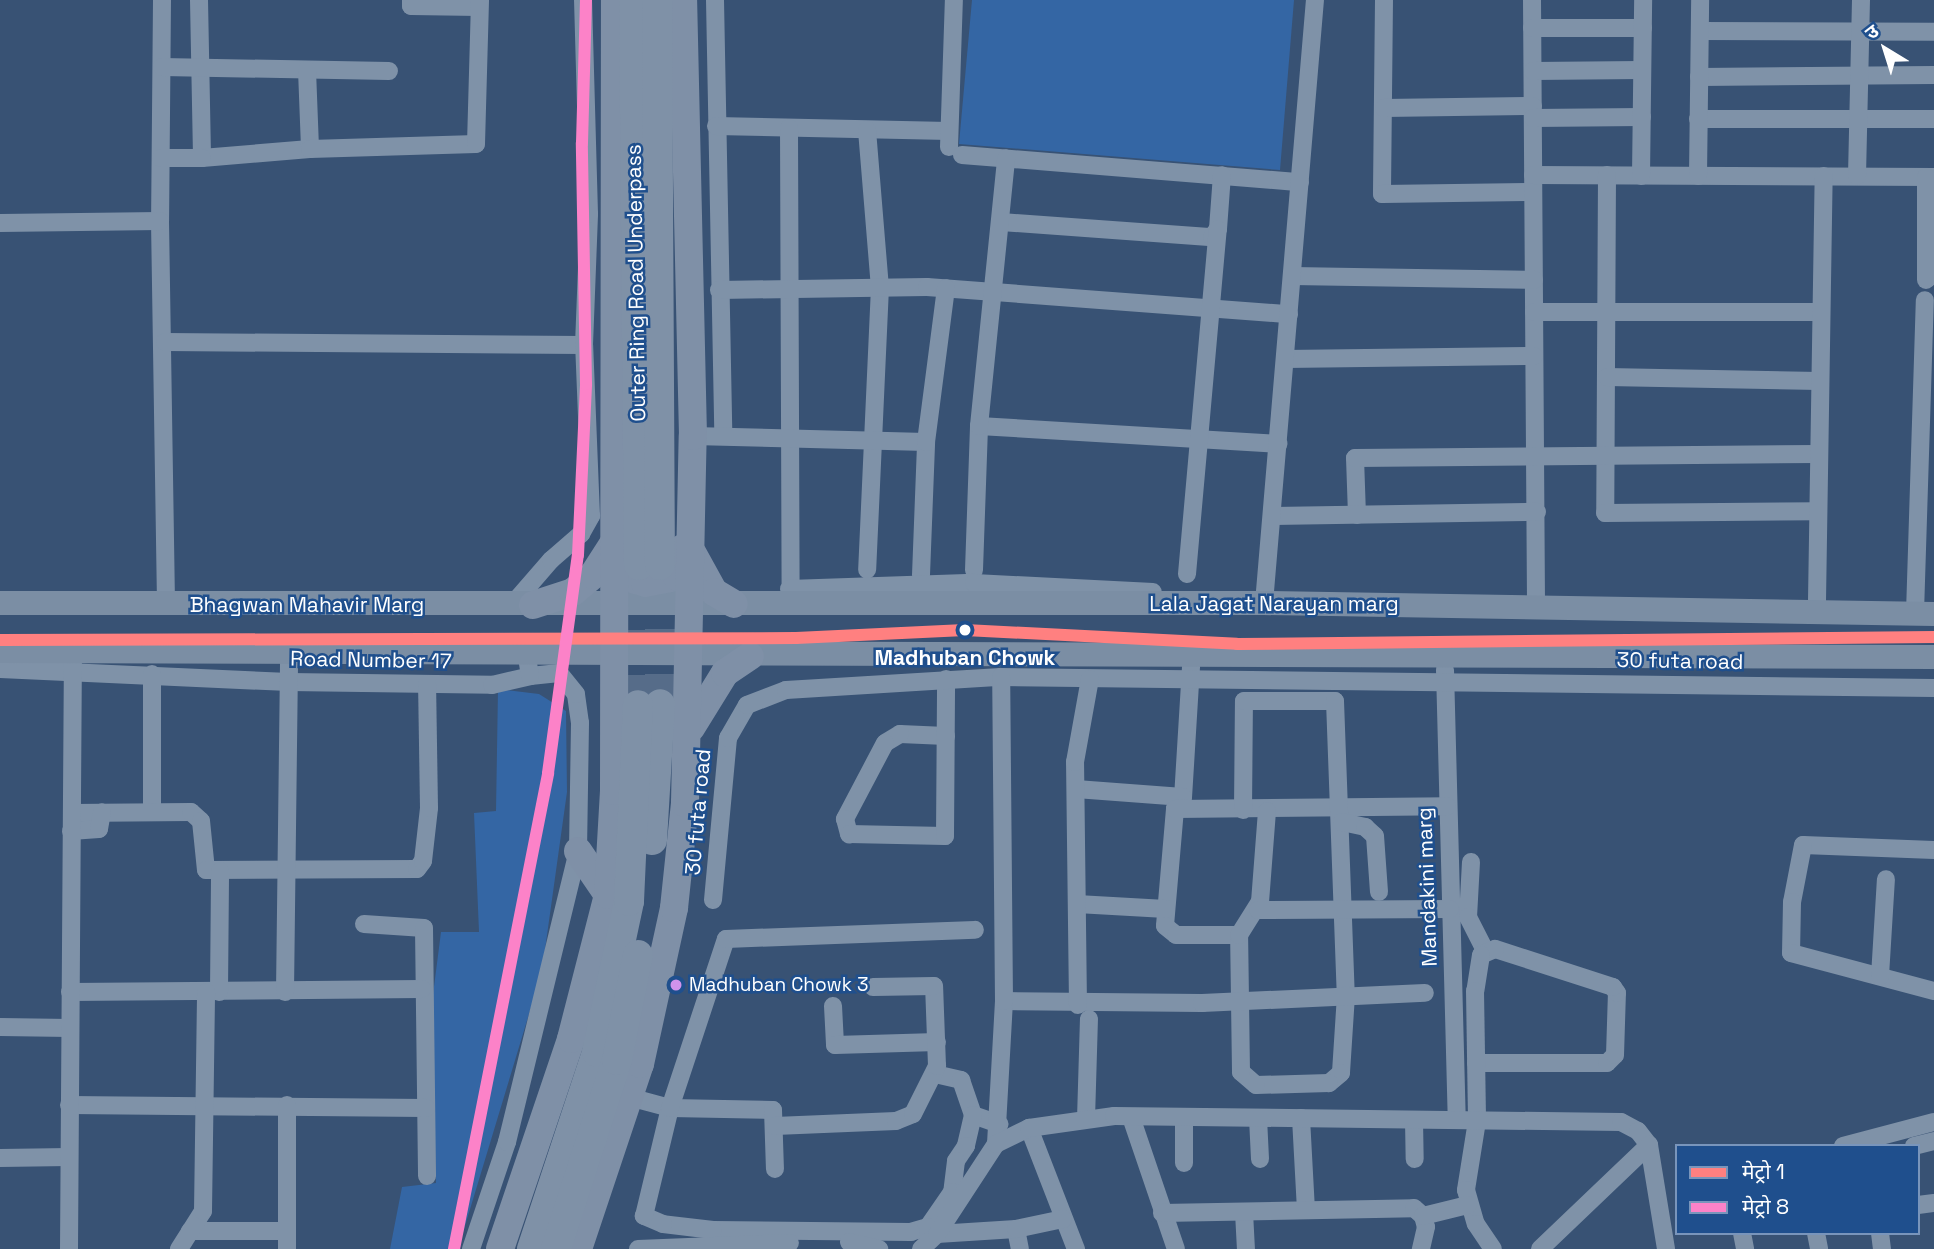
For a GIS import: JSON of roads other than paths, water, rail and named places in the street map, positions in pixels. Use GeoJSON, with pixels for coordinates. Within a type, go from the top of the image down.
{"type":"FeatureCollection","features":[{"type":"Feature","properties":{"kind":"highway","name":"Outer Ring Road Underpass"},"geometry":{"type":"LineString","coordinates":[[634,0],[650,565],[657,0]]}},
{"type":"Feature","properties":{"kind":"highway"},"geometry":{"type":"LineString","coordinates":[[531,1249],[597,1052],[629,901],[649,705],[646,918],[617,1060],[556,1249]]}},
{"type":"Feature","properties":{"kind":"main road"},"geometry":{"type":"LineString","coordinates":[[500,1249],[571,1039],[608,895],[614,791],[615,0]]}},
{"type":"Feature","properties":{"kind":"main road"},"geometry":{"type":"LineString","coordinates":[[578,1249],[629,1097],[674,908],[688,735],[692,551],[693,436],[683,0]]}},
{"type":"Feature","properties":{"kind":"main road"},"geometry":{"type":"LineString","coordinates":[[615,541],[626,574],[633,581],[677,577],[684,524],[682,342],[688,302]]}},
{"type":"Feature","properties":{"kind":"main road"},"geometry":{"type":"LineString","coordinates":[[523,605],[573,592],[593,575],[615,541]]}},
{"type":"Feature","properties":{"kind":"main road"},"geometry":{"type":"LineString","coordinates":[[692,551],[707,583],[734,604]]}},
{"type":"Feature","properties":{"kind":"main road","name":"Lala Jagat Narayan marg"},"geometry":{"type":"LineString","coordinates":[[614,605],[734,604],[790,596],[1925,608]]}},
{"type":"Feature","properties":{"kind":"main road","name":"Bhagwan Mahavir Marg"},"geometry":{"type":"LineString","coordinates":[[0,603],[614,605]]}},
{"type":"Feature","properties":{"kind":"main road"},"geometry":{"type":"LineString","coordinates":[[0,651],[73,660],[289,652],[529,666],[614,654],[750,656],[1192,652],[1934,657]]}},
{"type":"Feature","properties":{"kind":"main road"},"geometry":{"type":"LineString","coordinates":[[688,735],[703,702],[724,673],[750,656]]}},
{"type":"Feature","properties":{"kind":"main road"},"geometry":{"type":"LineString","coordinates":[[578,851],[608,895]]}},
{"type":"Feature","properties":{"kind":"street"},"geometry":{"type":"LineString","coordinates":[[162,0],[160,221],[165,342],[166,604]]}},
{"type":"Feature","properties":{"kind":"street"},"geometry":{"type":"LineString","coordinates":[[199,0],[202,158]]}},
{"type":"Feature","properties":{"kind":"street"},"geometry":{"type":"LineString","coordinates":[[161,158],[202,158],[310,149],[476,144],[480,4],[411,6],[411,0]]}},
{"type":"Feature","properties":{"kind":"street"},"geometry":{"type":"LineString","coordinates":[[523,605],[551,560],[581,534],[591,516],[584,345],[589,215],[583,0]]}},
{"type":"Feature","properties":{"kind":"street"},"geometry":{"type":"LineString","coordinates":[[715,0],[723,436]]}},
{"type":"Feature","properties":{"kind":"street"},"geometry":{"type":"LineString","coordinates":[[953,144],[954,0]]}},
{"type":"Feature","properties":{"kind":"street"},"geometry":{"type":"LineString","coordinates":[[1266,600],[1315,0]]}},
{"type":"Feature","properties":{"kind":"street"},"geometry":{"type":"LineString","coordinates":[[1384,0],[1382,194],[1607,176],[1930,177],[1926,280]]}},
{"type":"Feature","properties":{"kind":"street"},"geometry":{"type":"LineString","coordinates":[[1532,0],[1537,603],[1817,601],[1925,608],[1925,300]]}},
{"type":"Feature","properties":{"kind":"street"},"geometry":{"type":"LineString","coordinates":[[1641,176],[1643,0]]}},
{"type":"Feature","properties":{"kind":"street"},"geometry":{"type":"LineString","coordinates":[[1698,176],[1700,0]]}},
{"type":"Feature","properties":{"kind":"street"},"geometry":{"type":"LineString","coordinates":[[1857,176],[1861,0]]}},
{"type":"Feature","properties":{"kind":"street"},"geometry":{"type":"LineString","coordinates":[[1532,28],[1643,28]]}},
{"type":"Feature","properties":{"kind":"street"},"geometry":{"type":"LineString","coordinates":[[1700,31],[1934,32]]}},
{"type":"Feature","properties":{"kind":"street"},"geometry":{"type":"LineString","coordinates":[[162,67],[389,71]]}},
{"type":"Feature","properties":{"kind":"street"},"geometry":{"type":"LineString","coordinates":[[307,70],[310,149]]}},
{"type":"Feature","properties":{"kind":"street"},"geometry":{"type":"LineString","coordinates":[[1533,71],[1641,71]]}},
{"type":"Feature","properties":{"kind":"street"},"geometry":{"type":"LineString","coordinates":[[1699,76],[1859,73],[1934,75]]}},
{"type":"Feature","properties":{"kind":"street"},"geometry":{"type":"LineString","coordinates":[[1384,108],[1642,117]]}},
{"type":"Feature","properties":{"kind":"street"},"geometry":{"type":"LineString","coordinates":[[1698,120],[1934,119]]}},
{"type":"Feature","properties":{"kind":"street"},"geometry":{"type":"LineString","coordinates":[[716,127],[867,130],[953,144],[1006,158],[1300,182]]}},
{"type":"Feature","properties":{"kind":"street"},"geometry":{"type":"LineString","coordinates":[[789,128],[793,438],[790,596]]}},
{"type":"Feature","properties":{"kind":"street"},"geometry":{"type":"LineString","coordinates":[[867,130],[880,287],[871,437],[867,570]]}},
{"type":"Feature","properties":{"kind":"street"},"geometry":{"type":"LineString","coordinates":[[974,570],[979,426],[1006,158]]}},
{"type":"Feature","properties":{"kind":"street"},"geometry":{"type":"LineString","coordinates":[[1187,574],[1222,175]]}},
{"type":"Feature","properties":{"kind":"street"},"geometry":{"type":"LineString","coordinates":[[1607,176],[1605,513],[1817,511]]}},
{"type":"Feature","properties":{"kind":"street"},"geometry":{"type":"LineString","coordinates":[[1817,601],[1817,454],[1824,176]]}},
{"type":"Feature","properties":{"kind":"street"},"geometry":{"type":"LineString","coordinates":[[0,223],[160,221]]}},
{"type":"Feature","properties":{"kind":"street"},"geometry":{"type":"LineString","coordinates":[[1001,222],[1212,237],[1218,229]]}},
{"type":"Feature","properties":{"kind":"street"},"geometry":{"type":"LineString","coordinates":[[1292,276],[1534,280]]}},
{"type":"Feature","properties":{"kind":"street"},"geometry":{"type":"LineString","coordinates":[[719,290],[946,288],[1289,314]]}},
{"type":"Feature","properties":{"kind":"street"},"geometry":{"type":"LineString","coordinates":[[921,575],[926,442],[946,288]]}},
{"type":"Feature","properties":{"kind":"street"},"geometry":{"type":"LineString","coordinates":[[1534,312],[1821,312]]}},
{"type":"Feature","properties":{"kind":"street"},"geometry":{"type":"LineString","coordinates":[[165,342],[584,345]]}},
{"type":"Feature","properties":{"kind":"street"},"geometry":{"type":"LineString","coordinates":[[1285,359],[1534,356]]}},
{"type":"Feature","properties":{"kind":"street"},"geometry":{"type":"LineString","coordinates":[[1607,377],[1819,381]]}},
{"type":"Feature","properties":{"kind":"street"},"geometry":{"type":"LineString","coordinates":[[979,426],[1278,444]]}},
{"type":"Feature","properties":{"kind":"street"},"geometry":{"type":"LineString","coordinates":[[693,436],[871,437],[926,442]]}},
{"type":"Feature","properties":{"kind":"street"},"geometry":{"type":"LineString","coordinates":[[1357,515],[1355,458],[1817,454]]}},
{"type":"Feature","properties":{"kind":"street"},"geometry":{"type":"LineString","coordinates":[[1273,516],[1537,512]]}},
{"type":"Feature","properties":{"kind":"street"},"geometry":{"type":"LineString","coordinates":[[285,992],[289,652]]}},
{"type":"Feature","properties":{"kind":"street"},"geometry":{"type":"LineString","coordinates":[[1192,652],[1165,926],[1176,935],[1239,935]]}},
{"type":"Feature","properties":{"kind":"street","name":"Mandakini marg"},"geometry":{"type":"LineString","coordinates":[[1445,653],[1457,1120]]}},
{"type":"Feature","properties":{"kind":"street"},"geometry":{"type":"LineString","coordinates":[[69,1249],[73,660]]}},
{"type":"Feature","properties":{"kind":"street","name":"Road Number 17"},"geometry":{"type":"LineString","coordinates":[[0,669],[73,660],[152,674],[289,682],[492,685],[529,666],[559,673],[576,694],[581,749],[578,851],[507,1142],[471,1249]]}},
{"type":"Feature","properties":{"kind":"street"},"geometry":{"type":"LineString","coordinates":[[152,674],[152,812]]}},
{"type":"Feature","properties":{"kind":"street"},"geometry":{"type":"LineString","coordinates":[[921,1249],[937,1234],[996,1144],[999,1124],[1004,1001],[1001,677]]}},
{"type":"Feature","properties":{"kind":"street","name":"30 futa road"},"geometry":{"type":"LineString","coordinates":[[713,900],[727,746],[735,722],[747,705],[786,690],[1001,677],[1445,680],[1934,688]]}},
{"type":"Feature","properties":{"kind":"street"},"geometry":{"type":"LineString","coordinates":[[946,679],[946,736],[945,836],[849,834],[845,819],[885,743],[900,734],[946,736]]}},
{"type":"Feature","properties":{"kind":"street"},"geometry":{"type":"LineString","coordinates":[[1078,1005],[1075,762],[1090,679]]}},
{"type":"Feature","properties":{"kind":"street"},"geometry":{"type":"LineString","coordinates":[[72,822],[103,812],[197,816],[204,867],[220,871],[405,872],[423,861],[429,808],[427,684]]}},
{"type":"Feature","properties":{"kind":"street"},"geometry":{"type":"LineString","coordinates":[[1243,810],[1244,701],[1335,701],[1342,815],[1346,995],[1341,1073],[1329,1083],[1266,1086],[1248,1081],[1241,1072],[1239,935],[1258,909],[1267,811]]}},
{"type":"Feature","properties":{"kind":"street"},"geometry":{"type":"LineString","coordinates":[[1076,789],[1243,810],[1342,815],[1447,806]]}},
{"type":"Feature","properties":{"kind":"street"},"geometry":{"type":"LineString","coordinates":[[1342,815],[1366,827],[1374,836],[1379,892]]}},
{"type":"Feature","properties":{"kind":"street"},"geometry":{"type":"LineString","coordinates":[[1934,850],[1811,843],[1798,852],[1790,953],[1934,991]]}},
{"type":"Feature","properties":{"kind":"street"},"geometry":{"type":"LineString","coordinates":[[1471,862],[1468,918],[1485,951]]}},
{"type":"Feature","properties":{"kind":"street"},"geometry":{"type":"LineString","coordinates":[[179,1249],[204,1211],[205,1106],[220,871]]}},
{"type":"Feature","properties":{"kind":"street"},"geometry":{"type":"LineString","coordinates":[[1880,976],[1886,879]]}},
{"type":"Feature","properties":{"kind":"street"},"geometry":{"type":"LineString","coordinates":[[1077,904],[1166,909]]}},
{"type":"Feature","properties":{"kind":"street"},"geometry":{"type":"LineString","coordinates":[[1258,909],[1450,909]]}},
{"type":"Feature","properties":{"kind":"street"},"geometry":{"type":"LineString","coordinates":[[364,924],[424,928],[422,989],[427,1176]]}},
{"type":"Feature","properties":{"kind":"street"},"geometry":{"type":"LineString","coordinates":[[935,1074],[961,1080],[973,1115],[966,1146],[956,1161],[952,1192],[928,1227],[911,1232],[713,1230],[663,1224],[644,1216],[670,1108],[726,939],[975,930]]}},
{"type":"Feature","properties":{"kind":"street"},"geometry":{"type":"LineString","coordinates":[[1476,1063],[1607,1063],[1615,1055],[1619,1001],[1613,987],[1495,949],[1485,951],[1478,960],[1475,991],[1476,1063],[1477,1121],[1468,1205],[1493,1249]]}},
{"type":"Feature","properties":{"kind":"street"},"geometry":{"type":"LineString","coordinates":[[775,1126],[906,1119],[918,1108],[935,1074],[937,1042],[934,986],[873,987]]}},
{"type":"Feature","properties":{"kind":"street"},"geometry":{"type":"LineString","coordinates":[[70,992],[422,989]]}},
{"type":"Feature","properties":{"kind":"street"},"geometry":{"type":"LineString","coordinates":[[1453,992],[1475,991]]}},
{"type":"Feature","properties":{"kind":"street"},"geometry":{"type":"LineString","coordinates":[[1004,1001],[1078,1005],[1424,993]]}},
{"type":"Feature","properties":{"kind":"street"},"geometry":{"type":"LineString","coordinates":[[833,1006],[835,1045],[937,1042]]}},
{"type":"Feature","properties":{"kind":"street"},"geometry":{"type":"LineString","coordinates":[[1086,1119],[1089,1019]]}},
{"type":"Feature","properties":{"kind":"street"},"geometry":{"type":"LineString","coordinates":[[0,1027],[70,1028]]}},
{"type":"Feature","properties":{"kind":"street"},"geometry":{"type":"LineString","coordinates":[[629,1097],[670,1108],[765,1108],[774,1111],[775,1169]]}},
{"type":"Feature","properties":{"kind":"street"},"geometry":{"type":"LineString","coordinates":[[69,1105],[426,1108]]}},
{"type":"Feature","properties":{"kind":"street"},"geometry":{"type":"LineString","coordinates":[[190,1231],[287,1240],[287,1105]]}},
{"type":"Feature","properties":{"kind":"street"},"geometry":{"type":"LineString","coordinates":[[973,1115],[999,1124]]}},
{"type":"Feature","properties":{"kind":"street"},"geometry":{"type":"LineString","coordinates":[[996,1144],[1029,1128],[1086,1119],[1130,1117],[1621,1122],[1638,1131],[1649,1145],[1666,1249]]}},
{"type":"Feature","properties":{"kind":"street"},"geometry":{"type":"LineString","coordinates":[[1130,1117],[1176,1249]]}},
{"type":"Feature","properties":{"kind":"street"},"geometry":{"type":"LineString","coordinates":[[1184,1117],[1184,1163]]}},
{"type":"Feature","properties":{"kind":"street"},"geometry":{"type":"LineString","coordinates":[[1258,1118],[1260,1158]]}},
{"type":"Feature","properties":{"kind":"street"},"geometry":{"type":"LineString","coordinates":[[1301,1118],[1306,1209]]}},
{"type":"Feature","properties":{"kind":"street"},"geometry":{"type":"LineString","coordinates":[[1414,1120],[1415,1160]]}},
{"type":"Feature","properties":{"kind":"street"},"geometry":{"type":"LineString","coordinates":[[1851,1144],[1934,1122]]}},
{"type":"Feature","properties":{"kind":"street"},"geometry":{"type":"LineString","coordinates":[[1029,1128],[1076,1249]]}},
{"type":"Feature","properties":{"kind":"street"},"geometry":{"type":"LineString","coordinates":[[1540,1249],[1649,1145]]}},
{"type":"Feature","properties":{"kind":"street"},"geometry":{"type":"LineString","coordinates":[[0,1158],[69,1157]]}},
{"type":"Feature","properties":{"kind":"street"},"geometry":{"type":"LineString","coordinates":[[1658,1195],[1675,1191]]}},
{"type":"Feature","properties":{"kind":"street"},"geometry":{"type":"LineString","coordinates":[[1423,1216],[1468,1205]]}},
{"type":"Feature","properties":{"kind":"street"},"geometry":{"type":"LineString","coordinates":[[1162,1213],[1394,1206],[1414,1208],[1423,1216]]}},
{"type":"Feature","properties":{"kind":"street"},"geometry":{"type":"LineString","coordinates":[[1244,1212],[1246,1249]]}},
{"type":"Feature","properties":{"kind":"street"},"geometry":{"type":"LineString","coordinates":[[1421,1249],[1423,1216]]}},
{"type":"Feature","properties":{"kind":"street"},"geometry":{"type":"LineString","coordinates":[[937,1234],[1016,1229],[1063,1219]]}},
{"type":"Feature","properties":{"kind":"street"},"geometry":{"type":"LineString","coordinates":[[1016,1229],[1020,1249]]}},
{"type":"Feature","properties":{"kind":"street"},"geometry":{"type":"LineString","coordinates":[[638,1249],[858,1241],[879,1249]]}},
{"type":"Feature","properties":{"kind":"tunnel"},"geometry":{"type":"LineString","coordinates":[[638,576],[638,705]]}},
{"type":"Feature","properties":{"kind":"tunnel"},"geometry":{"type":"LineString","coordinates":[[660,576],[660,704]]}},
{"type":"Feature","properties":{"kind":"metro line","name":"8"},"geometry":{"type":"LineString","coordinates":[[454,1249],[548,773],[578,555],[586,384],[582,143],[586,0]]}},
{"type":"Feature","properties":{"kind":"metro line","name":"1"},"geometry":{"type":"LineString","coordinates":[[0,640],[796,638],[965,630],[1237,644],[1934,637]]}},
{"type":"Feature","properties":{"kind":"place","name":"Madhuban Chowk"},"geometry":{"type":"Point","coordinates":[965,630]}},
{"type":"Feature","properties":{"kind":"place","name":"Madhuban Chowk 3"},"geometry":{"type":"Point","coordinates":[676,985]}}]}
